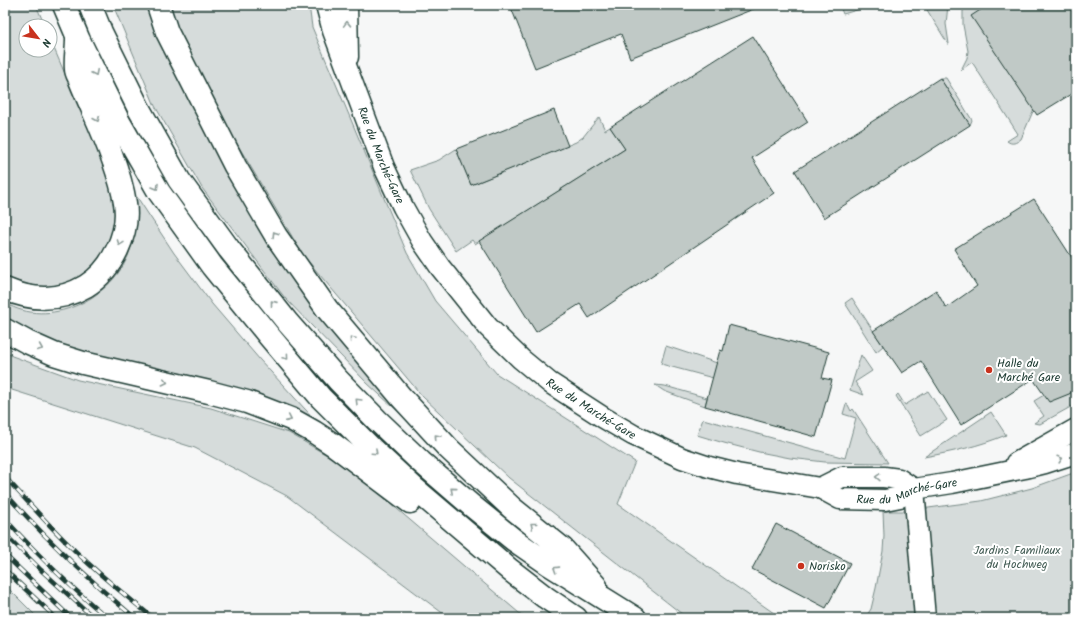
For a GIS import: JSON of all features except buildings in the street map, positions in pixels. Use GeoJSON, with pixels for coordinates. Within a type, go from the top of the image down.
{"type":"FeatureCollection","features":[{"type":"Feature","properties":{"kind":"highway"},"geometry":{"type":"LineString","coordinates":[[64,5],[78,38],[119,122],[159,192],[221,277],[321,398],[382,459],[414,488],[510,570],[545,597],[576,618]]}},
{"type":"Feature","properties":{"kind":"highway"},"geometry":{"type":"LineString","coordinates":[[90,5],[101,32],[139,109],[179,180],[229,249],[288,323],[338,380],[376,420],[421,462],[514,540],[550,566],[635,618]]}},
{"type":"Feature","properties":{"kind":"highway"},"geometry":{"type":"LineString","coordinates":[[158,5],[167,32],[235,166],[276,236],[327,309],[401,398],[448,448],[512,508],[563,549],[613,604]]}},
{"type":"Feature","properties":{"kind":"highway"},"geometry":{"type":"LineString","coordinates":[[5,289],[30,298],[63,296],[78,290],[92,282],[105,269],[116,254],[122,238],[126,204],[104,135],[76,70],[78,38]]}},
{"type":"Feature","properties":{"kind":"highway"},"geometry":{"type":"LineString","coordinates":[[5,330],[54,354],[83,363],[240,400],[291,419],[334,444],[456,538],[510,570]]}},
{"type":"Feature","properties":{"kind":"street","name":"Rue du Marché-Gare"},"geometry":{"type":"LineString","coordinates":[[326,5],[333,31],[384,167],[403,207],[422,241],[440,267],[488,327],[521,359],[550,383],[604,418],[634,435],[682,458],[737,474],[820,488],[840,498],[885,500],[900,497],[914,489],[952,483],[1045,463],[1076,453]]}},
{"type":"Feature","properties":{"kind":"street"},"geometry":{"type":"LineString","coordinates":[[347,5],[349,71]]}},
{"type":"Feature","properties":{"kind":"street","name":"Rue du Marché-Gare"},"geometry":{"type":"LineString","coordinates":[[995,474],[1076,430]]}},
{"type":"Feature","properties":{"kind":"street"},"geometry":{"type":"LineString","coordinates":[[914,489],[924,618]]}},
{"type":"Feature","properties":{"kind":"green space"},"geometry":{"type":"Polygon","coordinates":[[[5,5],[36,5],[42,18],[18,18],[18,58],[58,58],[107,172],[114,201],[116,220],[114,236],[99,264],[72,285],[41,290],[5,279],[5,5]]]}},
{"type":"Feature","properties":{"kind":"green space"},"geometry":{"type":"Polygon","coordinates":[[[113,5],[149,5],[167,53],[417,429],[367,383],[285,298],[202,188],[155,106],[113,5]]]}},
{"type":"Feature","properties":{"kind":"green space"},"geometry":{"type":"Polygon","coordinates":[[[167,5],[309,5],[312,27],[407,253],[435,301],[497,374],[635,462],[618,504],[781,618],[687,618],[509,478],[423,397],[303,255],[220,115],[167,5]]]}},
{"type":"Feature","properties":{"kind":"green space"},"geometry":{"type":"Polygon","coordinates":[[[852,5],[874,5],[843,14],[841,9],[852,5]]]}},
{"type":"Feature","properties":{"kind":"green space"},"geometry":{"type":"Polygon","coordinates":[[[924,5],[948,5],[946,24],[949,44],[948,44],[924,5]]]}},
{"type":"Feature","properties":{"kind":"green space"},"geometry":{"type":"Polygon","coordinates":[[[965,5],[988,5],[1034,109],[1021,139],[1016,142],[1011,143],[1007,141],[1018,134],[972,62],[961,70],[967,58],[968,51],[963,25],[963,11],[965,5]]]}},
{"type":"Feature","properties":{"kind":"green space"},"geometry":{"type":"Polygon","coordinates":[[[940,78],[946,78],[972,120],[970,125],[940,78]]]}},
{"type":"Feature","properties":{"kind":"green space"},"geometry":{"type":"Polygon","coordinates":[[[599,117],[605,130],[610,127],[625,149],[475,244],[472,240],[456,251],[429,209],[410,170],[439,160],[456,149],[471,185],[576,142],[583,137],[599,117]]]}},
{"type":"Feature","properties":{"kind":"green space"},"geometry":{"type":"Polygon","coordinates":[[[137,197],[174,253],[212,304],[260,360],[316,421],[114,366],[5,326],[5,303],[22,310],[40,313],[58,311],[76,306],[107,286],[119,272],[128,256],[133,236],[134,201],[137,197]]]}},
{"type":"Feature","properties":{"kind":"green space"},"geometry":{"type":"Polygon","coordinates":[[[852,298],[883,346],[876,352],[845,303],[852,298]]]}},
{"type":"Feature","properties":{"kind":"green space"},"geometry":{"type":"Polygon","coordinates":[[[666,346],[717,363],[713,378],[661,364],[666,346]]]}},
{"type":"Feature","properties":{"kind":"green space"},"geometry":{"type":"Polygon","coordinates":[[[5,351],[12,356],[78,380],[211,408],[289,433],[349,468],[519,613],[527,618],[449,618],[287,496],[195,448],[12,390],[5,386],[5,351]]]}},
{"type":"Feature","properties":{"kind":"green space"},"geometry":{"type":"Polygon","coordinates":[[[861,355],[872,371],[855,382],[864,395],[850,390],[861,355]]]}},
{"type":"Feature","properties":{"kind":"green space"},"geometry":{"type":"Polygon","coordinates":[[[655,385],[665,386],[707,398],[705,406],[664,391],[655,385]]]}},
{"type":"Feature","properties":{"kind":"green space"},"geometry":{"type":"Polygon","coordinates":[[[1076,389],[1076,404],[1040,424],[1034,423],[1044,416],[1034,401],[1044,395],[1069,394],[1076,389]]]}},
{"type":"Feature","properties":{"kind":"green space"},"geometry":{"type":"Polygon","coordinates":[[[928,391],[947,420],[921,436],[896,396],[898,394],[905,405],[928,391]]]}},
{"type":"Feature","properties":{"kind":"green space"},"geometry":{"type":"Polygon","coordinates":[[[846,404],[851,411],[853,409],[888,463],[825,462],[790,458],[759,452],[697,435],[703,419],[845,458],[856,418],[843,414],[846,404]]]}},
{"type":"Feature","properties":{"kind":"green space"},"geometry":{"type":"Polygon","coordinates":[[[991,412],[1006,435],[966,448],[924,457],[991,412]]]}},
{"type":"Feature","properties":{"kind":"green space","name":"Jardins Familiaux du Hochweg"},"geometry":{"type":"Polygon","coordinates":[[[1076,472],[1076,618],[865,618],[871,609],[883,551],[883,511],[906,511],[981,501],[1032,488],[1076,472]]]}},
{"type":"Feature","properties":{"kind":"green space"},"geometry":{"type":"Polygon","coordinates":[[[5,585],[38,618],[5,618],[5,585]]]}},
{"type":"Feature","properties":{"kind":"railway"},"geometry":{"type":"LineString","coordinates":[[5,477],[86,562],[153,618]]}},
{"type":"Feature","properties":{"kind":"railway"},"geometry":{"type":"LineString","coordinates":[[5,493],[68,558],[135,618]]}},
{"type":"Feature","properties":{"kind":"railway"},"geometry":{"type":"LineString","coordinates":[[5,519],[29,545],[81,595],[108,618]]}},
{"type":"Feature","properties":{"kind":"railway"},"geometry":{"type":"LineString","coordinates":[[5,534],[41,570],[94,618]]}},
{"type":"Feature","properties":{"kind":"railway"},"geometry":{"type":"LineString","coordinates":[[5,555],[71,618]]}},
{"type":"Feature","properties":{"kind":"railway"},"geometry":{"type":"LineString","coordinates":[[5,570],[56,618]]}},
{"type":"Feature","properties":{"kind":"place","name":"Halle du Marché Gare"},"geometry":{"type":"Point","coordinates":[989,370]}},
{"type":"Feature","properties":{"kind":"place","name":"Norisko"},"geometry":{"type":"Point","coordinates":[801,566]}}]}
